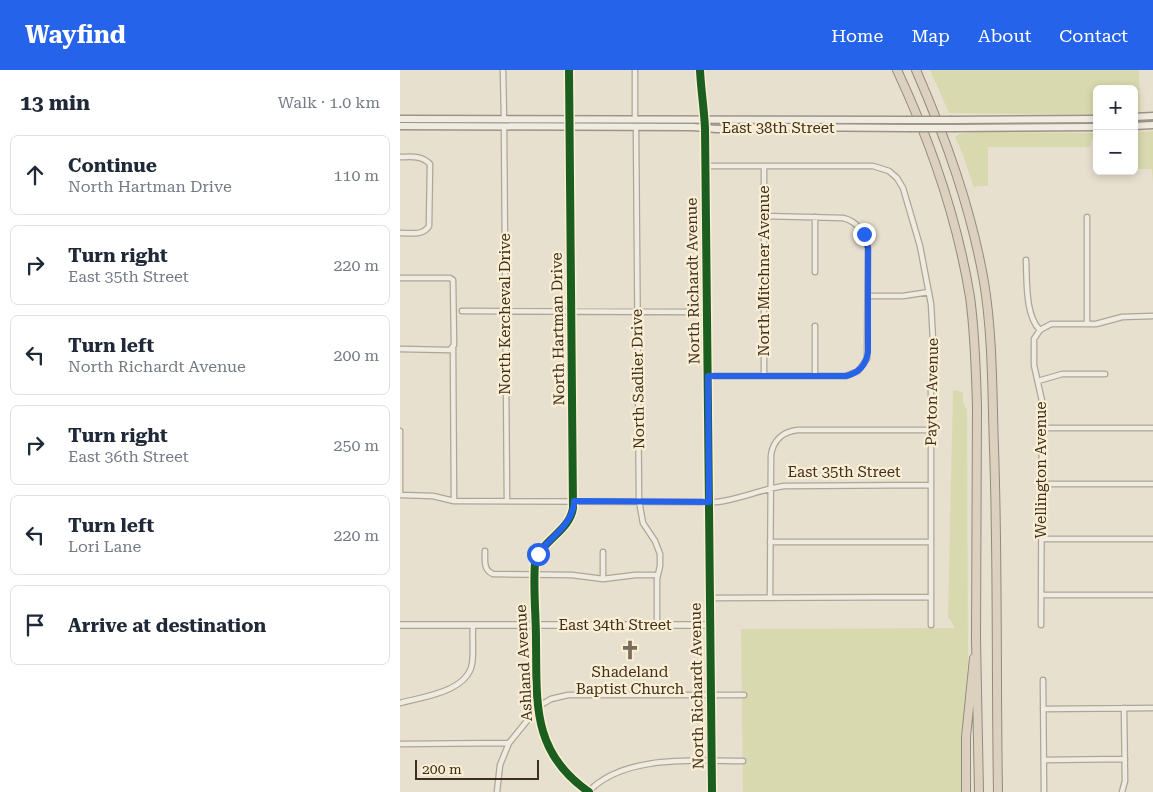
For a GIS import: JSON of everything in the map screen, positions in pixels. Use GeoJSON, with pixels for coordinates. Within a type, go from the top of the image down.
{"type":"FeatureCollection","features":[{"type":"Feature","properties":{"kind":"highway"},"geometry":{"type":"LineString","coordinates":[[897,70],[922,124],[943,181],[958,238],[970,297],[977,388],[976,639],[980,792]]}},
{"type":"Feature","properties":{"kind":"highway"},"geometry":{"type":"LineString","coordinates":[[916,70],[940,124],[964,194],[981,266],[989,319],[993,372],[998,792]]}},
{"type":"Feature","properties":{"kind":"highway"},"geometry":{"type":"LineString","coordinates":[[966,792],[966,737],[976,639]]}},
{"type":"Feature","properties":{"kind":"main road"},"geometry":{"type":"LineString","coordinates":[[1138,117],[1153,116]]}},
{"type":"Feature","properties":{"kind":"main road","name":"East 38th Street"},"geometry":{"type":"LineString","coordinates":[[400,118],[504,119],[705,128],[1093,127]]}},
{"type":"Feature","properties":{"kind":"main road","name":"East 38th Street"},"geometry":{"type":"LineString","coordinates":[[400,126],[504,126],[635,119],[1093,119]]}},
{"type":"Feature","properties":{"kind":"main road"},"geometry":{"type":"LineString","coordinates":[[1138,126],[1153,124]]}},
{"type":"Feature","properties":{"kind":"street"},"geometry":{"type":"LineString","coordinates":[[503,70],[504,119]]}},
{"type":"Feature","properties":{"kind":"street","name":"North Hartman Drive"},"geometry":{"type":"LineString","coordinates":[[535,574],[535,563],[538,554],[570,518],[574,501],[569,70]]}},
{"type":"Feature","properties":{"kind":"street"},"geometry":{"type":"LineString","coordinates":[[634,70],[635,119]]}},
{"type":"Feature","properties":{"kind":"street","name":"North Richardt Avenue"},"geometry":{"type":"LineString","coordinates":[[700,70],[705,119],[712,792]]}},
{"type":"Feature","properties":{"kind":"street","name":"North Kercheval Drive"},"geometry":{"type":"LineString","coordinates":[[504,126],[507,501]]}},
{"type":"Feature","properties":{"kind":"street","name":"North Sadlier Drive"},"geometry":{"type":"LineString","coordinates":[[636,126],[639,501],[643,523],[660,552],[658,625]]}},
{"type":"Feature","properties":{"kind":"street"},"geometry":{"type":"LineString","coordinates":[[400,157],[419,157],[425,159],[430,164],[429,226],[422,233],[400,233]]}},
{"type":"Feature","properties":{"kind":"street"},"geometry":{"type":"LineString","coordinates":[[705,166],[764,166]]}},
{"type":"Feature","properties":{"kind":"street","name":"Payton Avenue"},"geometry":{"type":"LineString","coordinates":[[764,166],[873,166],[886,170],[897,178],[904,192],[920,246],[930,292],[933,333],[931,625]]}},
{"type":"Feature","properties":{"kind":"street","name":"North Mitchner Avenue"},"geometry":{"type":"LineString","coordinates":[[764,166],[764,376]]}},
{"type":"Feature","properties":{"kind":"street"},"geometry":{"type":"LineString","coordinates":[[708,376],[846,376],[854,374],[866,362],[868,354],[868,296],[867,244],[864,234],[846,218],[764,216]]}},
{"type":"Feature","properties":{"kind":"street"},"geometry":{"type":"LineString","coordinates":[[815,217],[815,272]]}},
{"type":"Feature","properties":{"kind":"street"},"geometry":{"type":"LineString","coordinates":[[1087,217],[1087,324]]}},
{"type":"Feature","properties":{"kind":"street"},"geometry":{"type":"LineString","coordinates":[[1026,260],[1030,316],[1040,330],[1056,323],[1105,323],[1122,317],[1153,316]]}},
{"type":"Feature","properties":{"kind":"street"},"geometry":{"type":"LineString","coordinates":[[400,278],[450,278],[453,280],[454,501]]}},
{"type":"Feature","properties":{"kind":"street"},"geometry":{"type":"LineString","coordinates":[[868,296],[903,296],[930,292]]}},
{"type":"Feature","properties":{"kind":"street"},"geometry":{"type":"LineString","coordinates":[[462,311],[707,312]]}},
{"type":"Feature","properties":{"kind":"street"},"geometry":{"type":"LineString","coordinates":[[815,326],[815,376]]}},
{"type":"Feature","properties":{"kind":"street","name":"Wellington Avenue"},"geometry":{"type":"LineString","coordinates":[[1040,330],[1034,339],[1033,347],[1034,364],[1042,398],[1041,625]]}},
{"type":"Feature","properties":{"kind":"street"},"geometry":{"type":"LineString","coordinates":[[400,350],[450,350],[453,347]]}},
{"type":"Feature","properties":{"kind":"street"},"geometry":{"type":"LineString","coordinates":[[1038,381],[1062,374],[1105,374]]}},
{"type":"Feature","properties":{"kind":"street"},"geometry":{"type":"LineString","coordinates":[[1042,428],[1153,428]]}},
{"type":"Feature","properties":{"kind":"street"},"geometry":{"type":"LineString","coordinates":[[770,597],[770,488],[772,449],[775,442],[782,435],[797,430],[931,430]]}},
{"type":"Feature","properties":{"kind":"street"},"geometry":{"type":"LineString","coordinates":[[400,431],[400,495]]}},
{"type":"Feature","properties":{"kind":"street"},"geometry":{"type":"LineString","coordinates":[[1042,484],[1153,484]]}},
{"type":"Feature","properties":{"kind":"street","name":"East 35th Street"},"geometry":{"type":"LineString","coordinates":[[400,495],[433,496],[454,501],[709,502],[736,499],[770,488],[792,486],[931,486]]}},
{"type":"Feature","properties":{"kind":"street"},"geometry":{"type":"LineString","coordinates":[[1042,540],[1153,539]]}},
{"type":"Feature","properties":{"kind":"street"},"geometry":{"type":"LineString","coordinates":[[770,542],[931,542]]}},
{"type":"Feature","properties":{"kind":"street"},"geometry":{"type":"LineString","coordinates":[[485,551],[486,569],[494,574],[572,574],[603,579],[635,575],[658,575]]}},
{"type":"Feature","properties":{"kind":"street"},"geometry":{"type":"LineString","coordinates":[[603,552],[603,579]]}},
{"type":"Feature","properties":{"kind":"street","name":"Ashland Avenue"},"geometry":{"type":"LineString","coordinates":[[535,574],[537,708],[543,732],[553,755],[567,773],[588,792]]}},
{"type":"Feature","properties":{"kind":"street"},"geometry":{"type":"LineString","coordinates":[[1042,595],[1153,595]]}},
{"type":"Feature","properties":{"kind":"street"},"geometry":{"type":"LineString","coordinates":[[710,598],[931,597]]}},
{"type":"Feature","properties":{"kind":"street","name":"East 34th Street"},"geometry":{"type":"LineString","coordinates":[[400,625],[710,625]]}},
{"type":"Feature","properties":{"kind":"street"},"geometry":{"type":"LineString","coordinates":[[400,703],[450,689],[462,681],[472,665],[473,625]]}},
{"type":"Feature","properties":{"kind":"street"},"geometry":{"type":"LineString","coordinates":[[1043,680],[1044,792]]}},
{"type":"Feature","properties":{"kind":"street"},"geometry":{"type":"LineString","coordinates":[[497,792],[500,765],[508,743],[537,708],[546,702],[568,695],[744,695]]}},
{"type":"Feature","properties":{"kind":"street"},"geometry":{"type":"LineString","coordinates":[[1122,792],[1125,781],[1124,708]]}},
{"type":"Feature","properties":{"kind":"street"},"geometry":{"type":"LineString","coordinates":[[1043,709],[1153,708]]}},
{"type":"Feature","properties":{"kind":"street"},"geometry":{"type":"LineString","coordinates":[[400,744],[508,743]]}},
{"type":"Feature","properties":{"kind":"street"},"geometry":{"type":"LineString","coordinates":[[1044,760],[1125,759]]}},
{"type":"Feature","properties":{"kind":"street"},"geometry":{"type":"LineString","coordinates":[[588,792],[604,779],[627,769],[670,762],[743,761]]}},
{"type":"Feature","properties":{"kind":"green space"},"geometry":{"type":"Polygon","coordinates":[[[930,70],[1139,70],[1140,113],[1138,113],[1138,85],[1093,85],[1093,115],[949,113],[930,70]]]}},
{"type":"Feature","properties":{"kind":"green space"},"geometry":{"type":"Polygon","coordinates":[[[1153,131],[1153,182],[1152,169],[1138,169],[1138,132],[1153,131]]]}},
{"type":"Feature","properties":{"kind":"green space"},"geometry":{"type":"Polygon","coordinates":[[[972,132],[1093,133],[1093,140],[1091,140],[1090,147],[988,147],[988,186],[977,186],[974,188],[955,137],[959,134],[972,132]]]}},
{"type":"Feature","properties":{"kind":"green space"},"geometry":{"type":"Polygon","coordinates":[[[953,390],[963,392],[963,402],[967,410],[968,660],[962,744],[962,792],[743,792],[741,629],[955,628],[948,616],[953,390]]]}},
{"type":"Feature","properties":{"kind":"cycle path"},"geometry":{"type":"LineString","coordinates":[[569,70],[573,508],[571,516],[561,530],[538,555],[535,563],[534,582],[538,705],[541,724],[547,743],[556,760],[570,777],[589,792]]}},
{"type":"Feature","properties":{"kind":"cycle path"},"geometry":{"type":"LineString","coordinates":[[700,70],[705,128],[712,792]]}},
{"type":"Feature","properties":{"kind":"place","name":"Shadeland Baptist Church"},"geometry":{"type":"Point","coordinates":[630,650]}},
{"type":"Feature","properties":{"kind":"route"},"geometry":{"type":"LineString","coordinates":[[538,554],[570,518],[574,501],[709,502],[708,376],[846,376],[854,374],[861,369],[868,352],[868,248],[864,234]]}}]}
